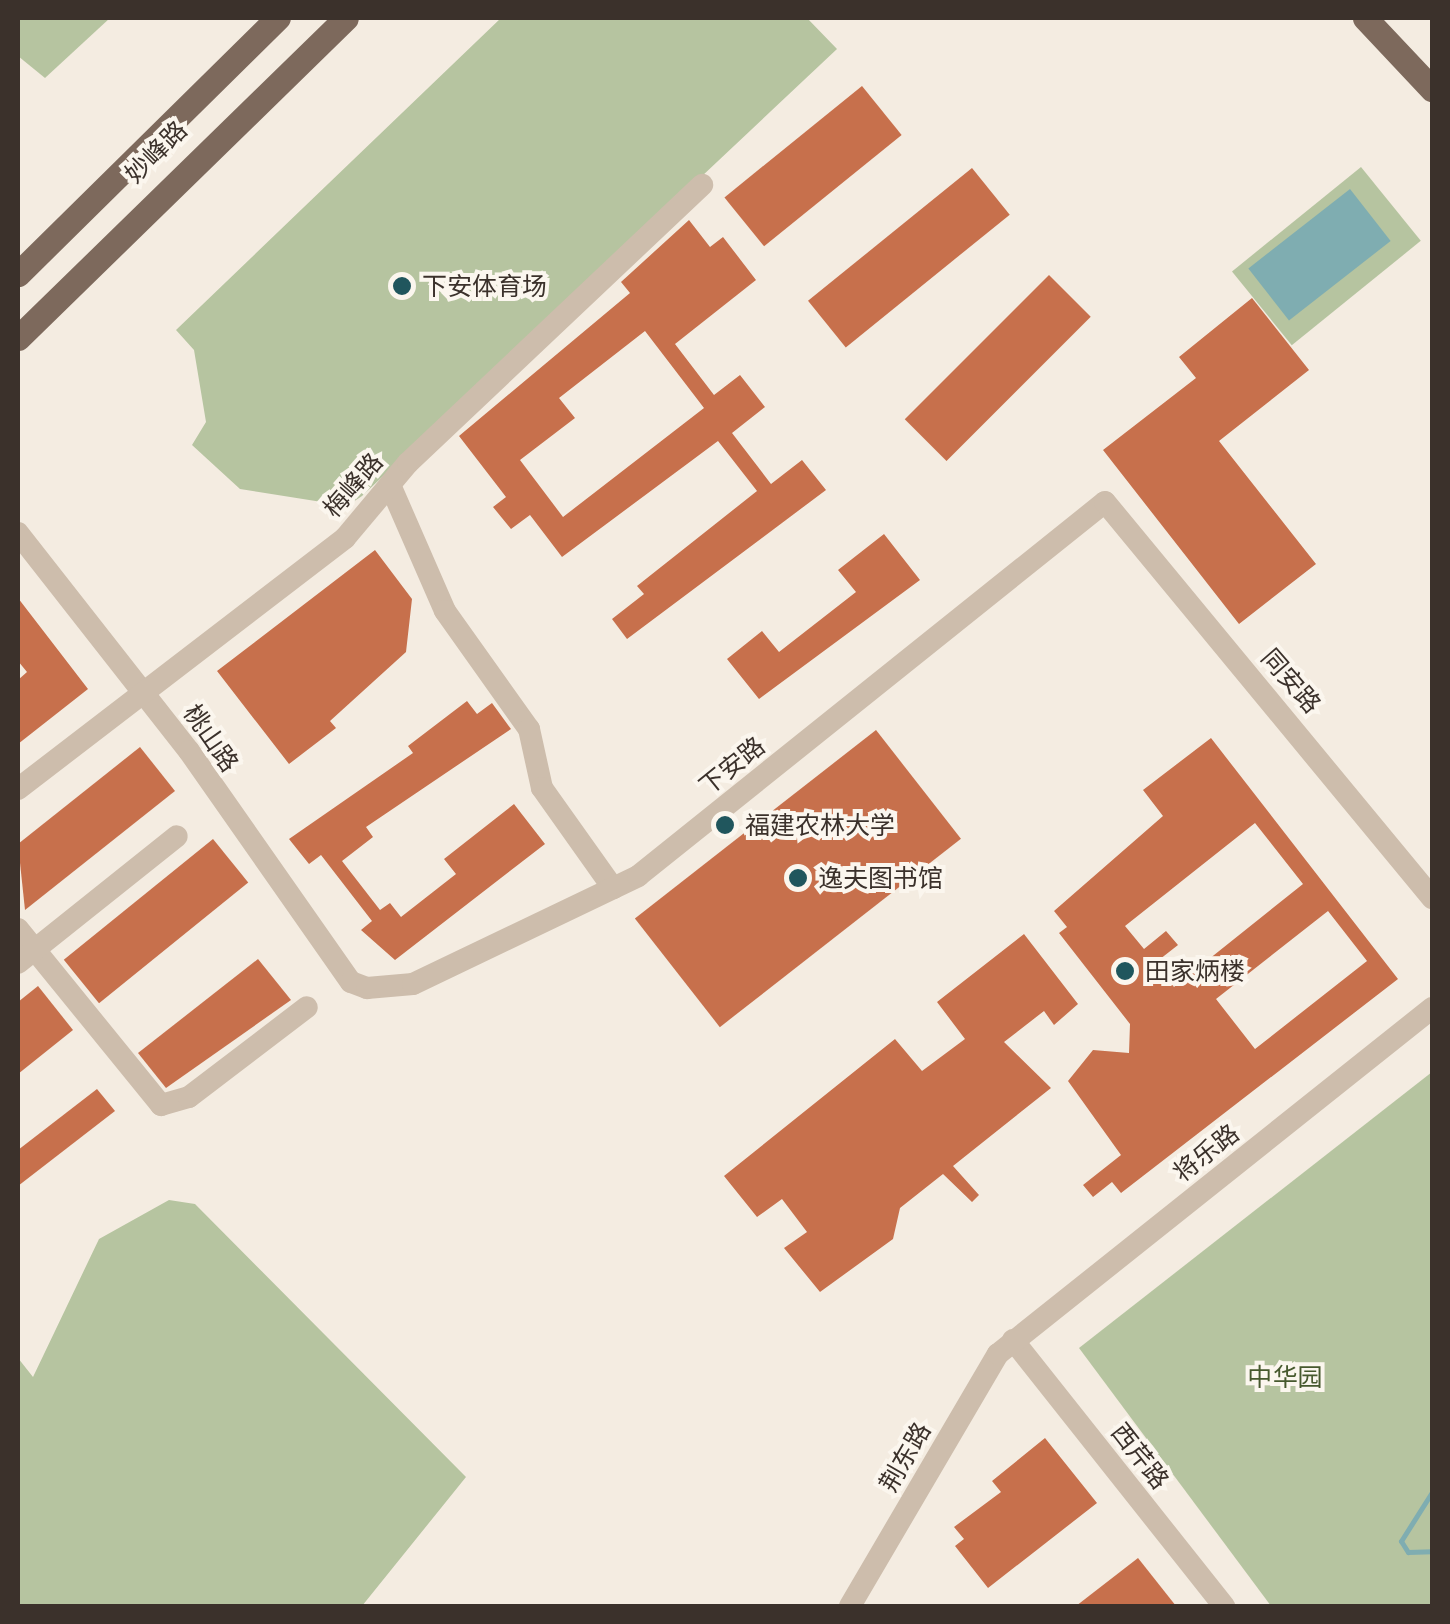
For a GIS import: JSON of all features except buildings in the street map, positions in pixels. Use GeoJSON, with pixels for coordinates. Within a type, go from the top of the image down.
{"type":"FeatureCollection","features":[{"type":"Feature","properties":{"kind":"main road","name":"妙峰路"},"geometry":{"type":"LineString","coordinates":[[18,274],[278,18]]}},
{"type":"Feature","properties":{"kind":"main road","name":"妙峰路"},"geometry":{"type":"LineString","coordinates":[[18,338],[346,18]]}},
{"type":"Feature","properties":{"kind":"main road"},"geometry":{"type":"LineString","coordinates":[[1365,18],[1432,89]]}},
{"type":"Feature","properties":{"kind":"street","name":"梅峰路"},"geometry":{"type":"LineString","coordinates":[[18,789],[328,552],[390,485],[702,185]]}},
{"type":"Feature","properties":{"kind":"street"},"geometry":{"type":"LineString","coordinates":[[390,485],[446,611],[529,729],[542,788],[613,888]]}},
{"type":"Feature","properties":{"kind":"street","name":"下安路"},"geometry":{"type":"LineString","coordinates":[[351,982],[402,988],[613,888],[1105,502]]}},
{"type":"Feature","properties":{"kind":"street","name":"同安路"},"geometry":{"type":"LineString","coordinates":[[1105,502],[1432,898]]}},
{"type":"Feature","properties":{"kind":"street","name":"桃山路"},"geometry":{"type":"LineString","coordinates":[[18,533],[144,691],[351,982]]}},
{"type":"Feature","properties":{"kind":"street"},"geometry":{"type":"LineString","coordinates":[[26,956],[177,836]]}},
{"type":"Feature","properties":{"kind":"street"},"geometry":{"type":"LineString","coordinates":[[18,929],[26,956],[161,1105],[189,1097],[307,1007]]}},
{"type":"Feature","properties":{"kind":"street","name":"将乐路"},"geometry":{"type":"LineString","coordinates":[[1013,1340],[1432,1008]]}},
{"type":"Feature","properties":{"kind":"street","name":"荆东路"},"geometry":{"type":"LineString","coordinates":[[850,1606],[1013,1340]]}},
{"type":"Feature","properties":{"kind":"street","name":"西芹路"},"geometry":{"type":"LineString","coordinates":[[1013,1340],[1224,1606]]}},
{"type":"Feature","properties":{"kind":"green space"},"geometry":{"type":"Polygon","coordinates":[[[18,18],[110,18],[45,78],[18,56],[18,18]]]}},
{"type":"Feature","properties":{"kind":"green space","name":"下安体育场"},"geometry":{"type":"Polygon","coordinates":[[[501,18],[807,18],[837,49],[362,496],[347,506],[240,489],[192,445],[206,422],[194,350],[176,330],[501,18]]]}},
{"type":"Feature","properties":{"kind":"green space"},"geometry":{"type":"Polygon","coordinates":[[[1361,167],[1421,241],[1292,345],[1232,271],[1361,167]]]}},
{"type":"Feature","properties":{"kind":"green space","name":"中华园"},"geometry":{"type":"Polygon","coordinates":[[[1432,1072],[1432,1606],[1271,1606],[1079,1348],[1432,1072]]]}},
{"type":"Feature","properties":{"kind":"green space"},"geometry":{"type":"Polygon","coordinates":[[[169,1200],[195,1204],[466,1477],[362,1606],[18,1606],[18,1358],[33,1377],[99,1239],[169,1200]]]}},
{"type":"Feature","properties":{"kind":"water"},"geometry":{"type":"Polygon","coordinates":[[[1350,189],[1391,241],[1289,320],[1248,268],[1350,189]]]}},
{"type":"Feature","properties":{"kind":"waterway"},"geometry":{"type":"LineString","coordinates":[[1432,1492],[1401,1541],[1408,1552],[1432,1551]]}},
{"type":"Feature","properties":{"kind":"place","name":"下安体育场"},"geometry":{"type":"Point","coordinates":[402,286]}},
{"type":"Feature","properties":{"kind":"place","name":"福建农林大学"},"geometry":{"type":"Point","coordinates":[725,825]}},
{"type":"Feature","properties":{"kind":"place","name":"逸夫图书馆"},"geometry":{"type":"Point","coordinates":[798,878]}},
{"type":"Feature","properties":{"kind":"place","name":"田家炳楼"},"geometry":{"type":"Point","coordinates":[1125,971]}}]}
